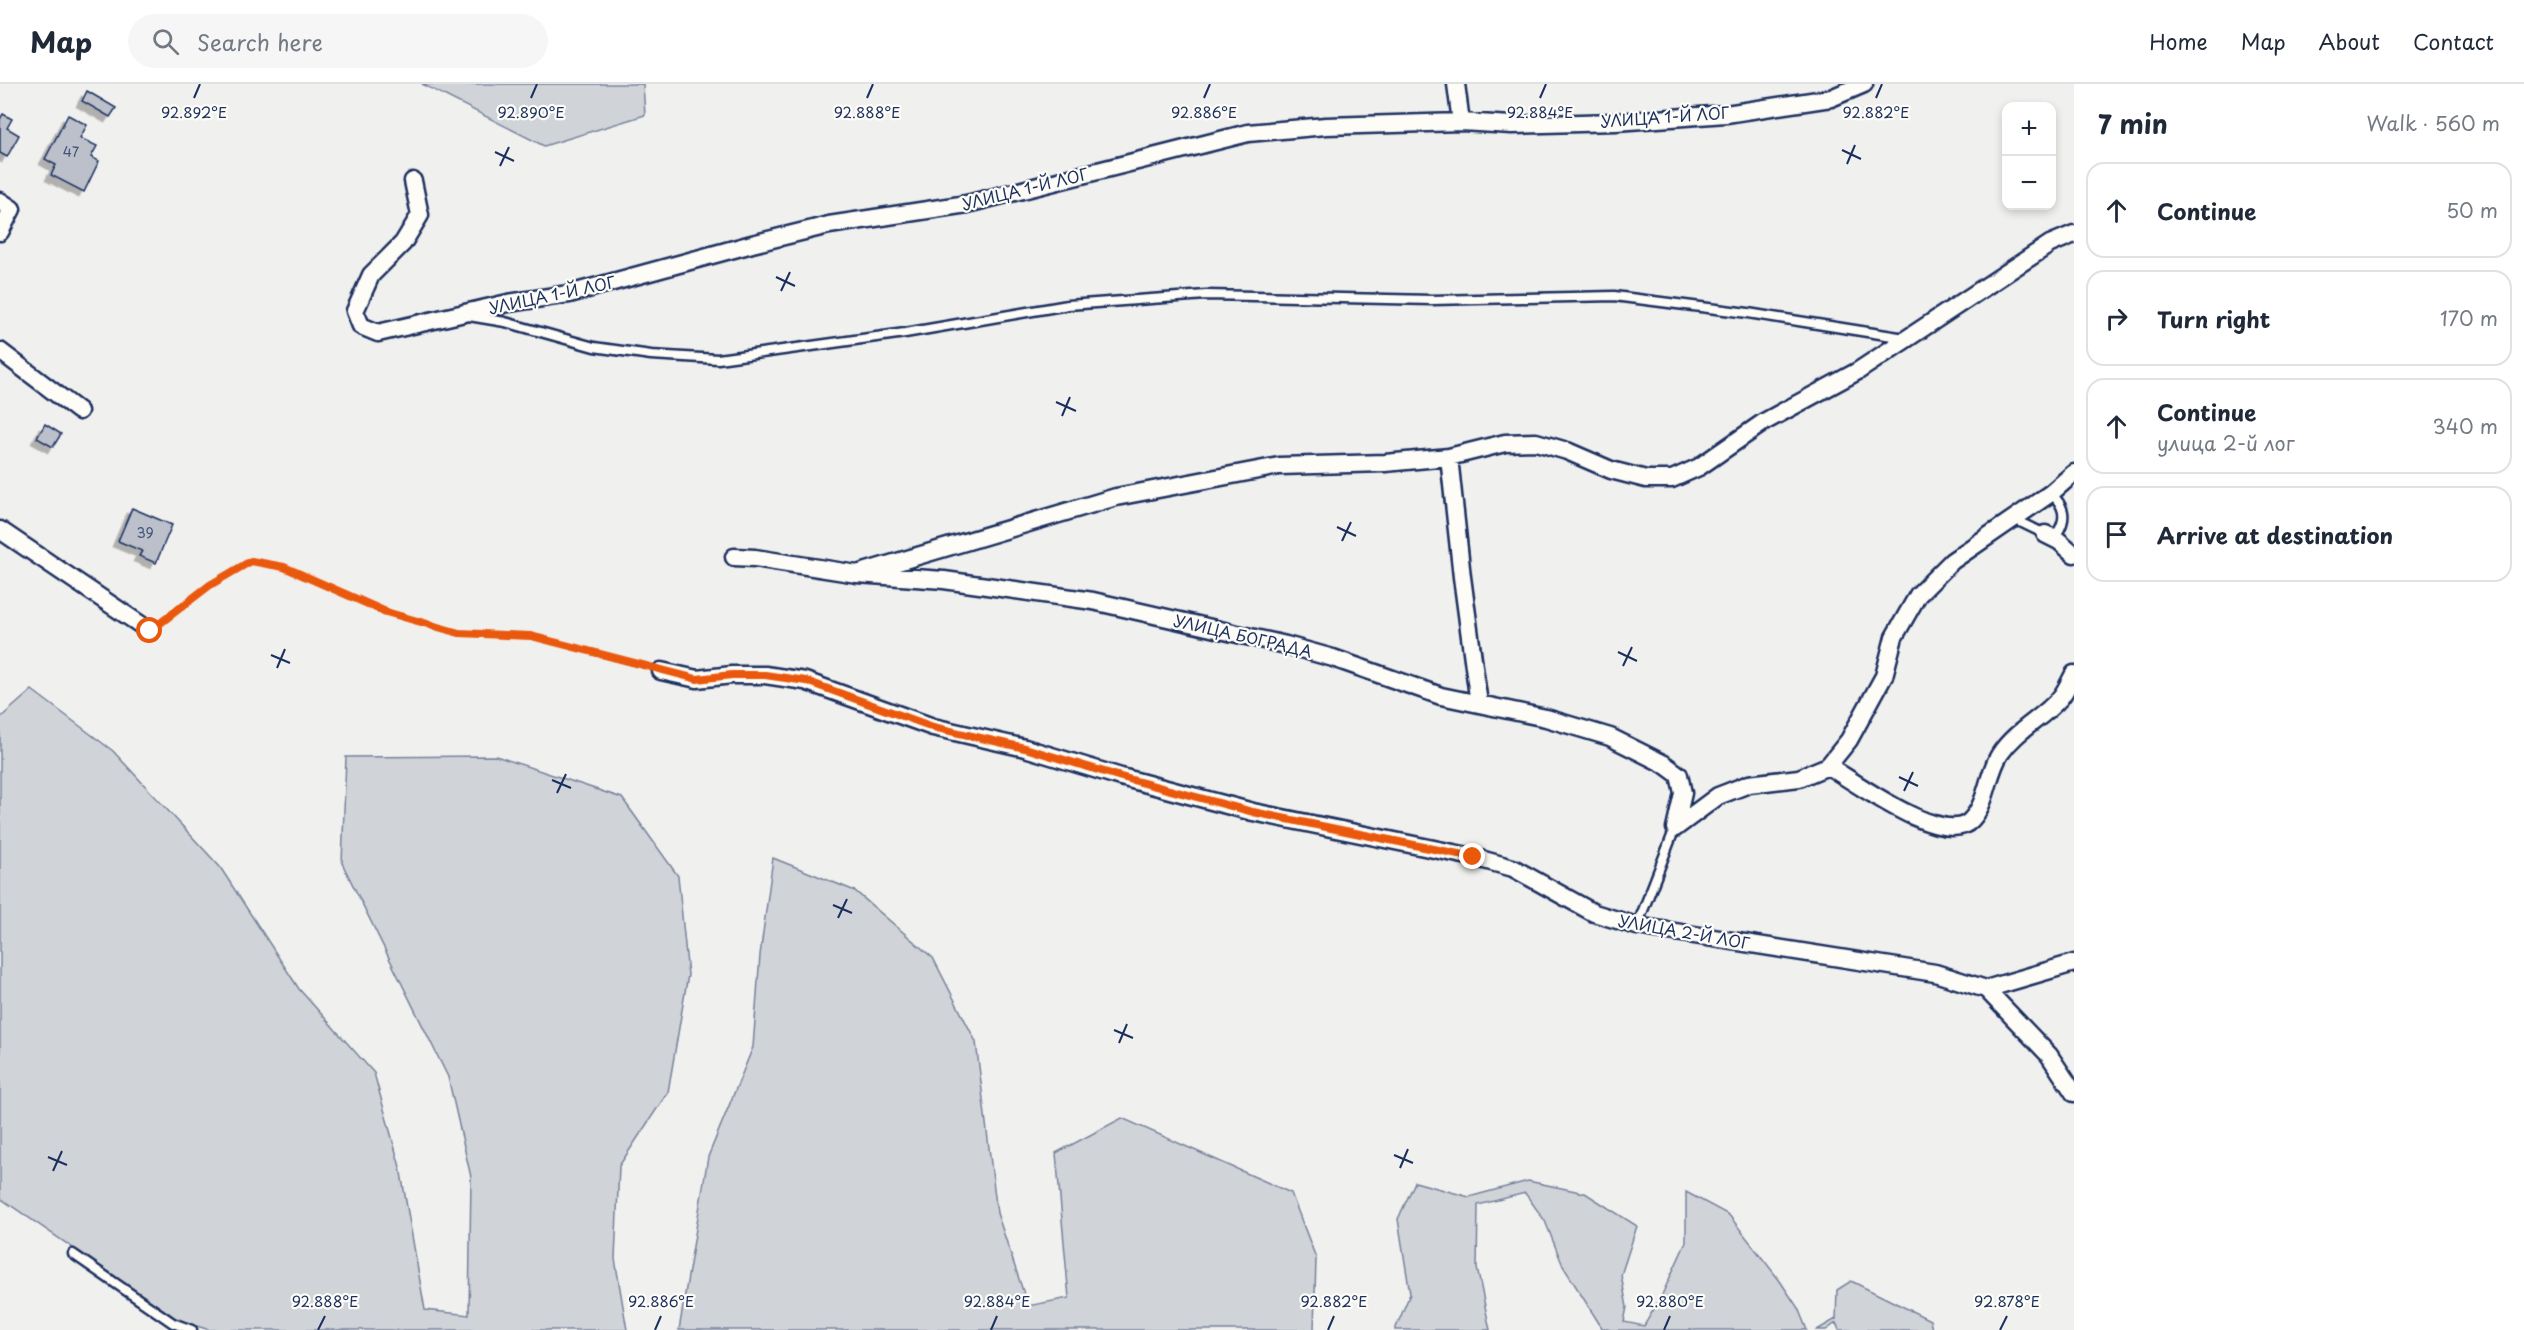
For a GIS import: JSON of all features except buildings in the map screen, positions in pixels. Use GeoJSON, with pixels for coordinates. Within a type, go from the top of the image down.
{"type":"FeatureCollection","features":[{"type":"Feature","properties":{"kind":"street"},"geometry":{"type":"LineString","coordinates":[[1456,84],[1461,122]]}},
{"type":"Feature","properties":{"kind":"street","name":"УЛИЦА 1-Й ЛОГ"},"geometry":{"type":"LineString","coordinates":[[413,181],[420,215],[403,243],[371,275],[355,311],[361,326],[378,333],[508,303],[569,294],[829,225],[978,202],[1248,133],[1326,126],[1461,122],[1512,125],[1593,123],[1726,114],[1831,98],[1864,84]]}},
{"type":"Feature","properties":{"kind":"street"},"geometry":{"type":"LineString","coordinates":[[0,232],[6,205]]}},
{"type":"Feature","properties":{"kind":"street"},"geometry":{"type":"LineString","coordinates":[[857,574],[1116,496],[1279,466],[1385,463],[1449,457],[1505,443],[1536,442],[1567,451],[1611,470],[1646,479],[1672,479],[1699,467],[1764,422],[1858,371],[2050,244],[2074,234]]}},
{"type":"Feature","properties":{"kind":"street"},"geometry":{"type":"LineString","coordinates":[[0,351],[79,411]]}},
{"type":"Feature","properties":{"kind":"street"},"geometry":{"type":"LineString","coordinates":[[1449,457],[1479,704]]}},
{"type":"Feature","properties":{"kind":"street"},"geometry":{"type":"LineString","coordinates":[[1675,828],[1718,796],[1749,784],[1799,778],[1828,766],[1849,740],[1884,676],[1894,637],[1918,595],[1952,561],[2051,493],[2074,473]]}},
{"type":"Feature","properties":{"kind":"street"},"geometry":{"type":"LineString","coordinates":[[0,530],[150,631]]}},
{"type":"Feature","properties":{"kind":"street"},"geometry":{"type":"LineString","coordinates":[[2044,534],[2059,541],[2074,554]]}},
{"type":"Feature","properties":{"kind":"street","name":"УЛИЦА БОГРАДА"},"geometry":{"type":"LineString","coordinates":[[734,557],[755,558],[857,574],[944,580],[1093,601],[1286,645],[1333,658],[1441,696],[1546,718],[1610,737],[1664,764],[1679,775],[1683,793],[1675,828]]}},
{"type":"Feature","properties":{"kind":"street","name":"УЛИЦА 2-Й ЛОГ"},"geometry":{"type":"LineString","coordinates":[[661,671],[697,679],[732,675],[765,675],[806,681],[933,727],[1025,748],[1121,777],[1253,812],[1473,857],[1514,868],[1594,913],[1637,926],[1935,973],[1986,989]]}},
{"type":"Feature","properties":{"kind":"street"},"geometry":{"type":"LineString","coordinates":[[1828,766],[1917,820],[1951,828],[1969,823],[1980,808],[1999,755],[2013,737],[2061,698],[2074,674]]}},
{"type":"Feature","properties":{"kind":"street"},"geometry":{"type":"LineString","coordinates":[[2074,963],[1986,989],[2049,1055],[2074,1093]]}},
{"type":"Feature","properties":{"kind":"lane"},"geometry":{"type":"LineString","coordinates":[[462,315],[505,322],[594,347],[651,355],[718,359],[905,333],[1068,305],[1206,295],[1432,300],[1614,296],[1748,313],[1906,339]]}},
{"type":"Feature","properties":{"kind":"lane"},"geometry":{"type":"LineString","coordinates":[[2013,518],[2044,534],[2058,532],[2064,523],[2060,502],[2051,493]]}},
{"type":"Feature","properties":{"kind":"lane"},"geometry":{"type":"LineString","coordinates":[[1637,926],[1675,828]]}},
{"type":"Feature","properties":{"kind":"lane"},"geometry":{"type":"LineString","coordinates":[[73,1254],[173,1323],[192,1330]]}},
{"type":"Feature","properties":{"kind":"path"},"geometry":{"type":"LineString","coordinates":[[150,631],[210,585],[251,561],[284,567],[386,612],[459,633],[531,636],[661,671]]}},
{"type":"Feature","properties":{"kind":"shaded area"},"geometry":{"type":"Polygon","coordinates":[[[422,84],[643,84],[645,115],[544,146],[422,84]]]}},
{"type":"Feature","properties":{"kind":"shaded area"},"geometry":{"type":"Polygon","coordinates":[[[32,690],[113,751],[220,867],[299,989],[374,1073],[400,1167],[425,1310],[469,1315],[471,1177],[448,1077],[342,863],[346,757],[496,756],[622,798],[678,876],[688,975],[668,1092],[619,1166],[615,1259],[627,1330],[210,1330],[180,1321],[0,1198],[0,718],[32,690]]]}},
{"type":"Feature","properties":{"kind":"shaded area"},"geometry":{"type":"Polygon","coordinates":[[[773,858],[855,891],[933,958],[976,1042],[997,1213],[1028,1306],[1069,1298],[1056,1153],[1122,1118],[1291,1193],[1316,1258],[1314,1330],[679,1330],[708,1157],[753,1047],[760,955],[773,858]]]}},
{"type":"Feature","properties":{"kind":"shaded area"},"geometry":{"type":"Polygon","coordinates":[[[1528,1181],[1585,1193],[1637,1226],[1621,1275],[1627,1307],[1624,1322],[1644,1326],[1661,1297],[1686,1242],[1686,1192],[1729,1215],[1780,1281],[1798,1308],[1807,1330],[1612,1330],[1602,1328],[1563,1266],[1545,1221],[1525,1193],[1478,1205],[1477,1268],[1490,1330],[1395,1330],[1410,1294],[1398,1219],[1415,1182],[1469,1197],[1528,1181]]]}},
{"type":"Feature","properties":{"kind":"shaded area"},"geometry":{"type":"Polygon","coordinates":[[[1851,1281],[1930,1320],[1932,1330],[1839,1330],[1836,1323],[1826,1330],[1817,1330],[1836,1319],[1837,1290],[1851,1281]]]}},
{"type":"Feature","properties":{"kind":"route"},"geometry":{"type":"LineString","coordinates":[[150,631],[210,585],[251,561],[284,567],[386,612],[459,633],[531,636],[697,679],[732,675],[765,675],[806,681],[933,727],[1025,748],[1121,777],[1253,812],[1473,857]]}}]}
